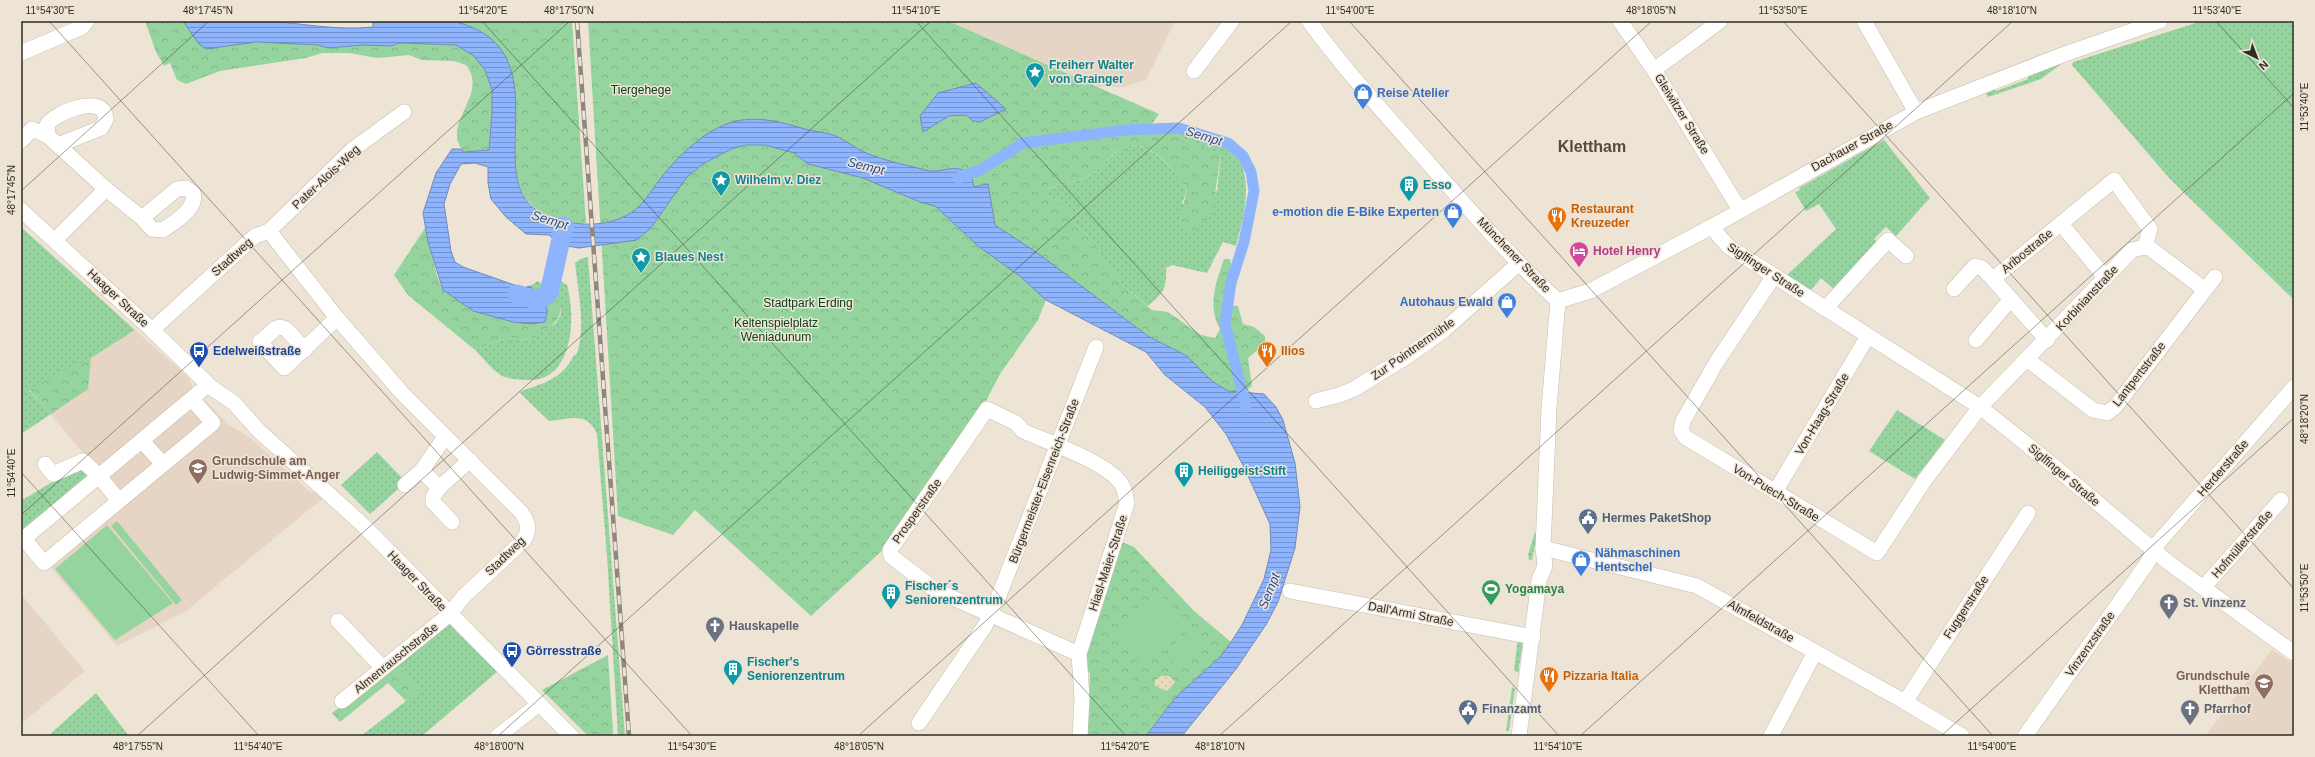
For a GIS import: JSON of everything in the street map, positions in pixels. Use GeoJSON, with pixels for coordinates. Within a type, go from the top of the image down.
{"type":"FeatureCollection","features":[{"type":"Feature","properties":{"kind":"street"},"geometry":{"type":"LineString","coordinates":[[21,53],[82,26],[87,21]]}},
{"type":"Feature","properties":{"kind":"street"},"geometry":{"type":"LineString","coordinates":[[1194,71],[1232,21]]}},
{"type":"Feature","properties":{"kind":"street","name":"Münchener Straße"},"geometry":{"type":"LineString","coordinates":[[1309,21],[1351,74],[1518,264],[1558,301],[1549,408],[1543,548],[1537,564],[1539,580],[1533,637],[1519,736]]}},
{"type":"Feature","properties":{"kind":"street","name":"Gleiwitzer Straße"},"geometry":{"type":"LineString","coordinates":[[1620,21],[1654,70],[1740,210]]}},
{"type":"Feature","properties":{"kind":"street"},"geometry":{"type":"LineString","coordinates":[[1654,70],[1720,21]]}},
{"type":"Feature","properties":{"kind":"street"},"geometry":{"type":"LineString","coordinates":[[1864,21],[1916,112]]}},
{"type":"Feature","properties":{"kind":"street","name":"Dachauer Straße"},"geometry":{"type":"LineString","coordinates":[[1558,301],[1590,291],[1713,226],[1916,112],[2062,55],[2160,21]]}},
{"type":"Feature","properties":{"kind":"street","name":"Pater-Alois-Weg"},"geometry":{"type":"LineString","coordinates":[[269,231],[352,150],[404,112]]}},
{"type":"Feature","properties":{"kind":"street"},"geometry":{"type":"LineString","coordinates":[[21,141],[32,129],[53,140],[106,189],[142,218]]}},
{"type":"Feature","properties":{"kind":"street","name":"Aribostraße"},"geometry":{"type":"LineString","coordinates":[[1993,279],[2114,180],[2150,229],[2145,246]]}},
{"type":"Feature","properties":{"kind":"street"},"geometry":{"type":"LineString","coordinates":[[55,240],[106,189]]}},
{"type":"Feature","properties":{"kind":"street","name":"Haager Straße"},"geometry":{"type":"LineString","coordinates":[[21,210],[152,330],[210,387],[234,403],[259,431],[363,525],[571,736]]}},
{"type":"Feature","properties":{"kind":"street","name":"Aribostraße"},"geometry":{"type":"LineString","coordinates":[[2061,224],[2106,278]]}},
{"type":"Feature","properties":{"kind":"street","name":"Siglfinger Straße"},"geometry":{"type":"LineString","coordinates":[[1713,226],[1718,236],[1729,247],[1980,407],[2049,462],[2154,550],[2203,588],[2291,647]]}},
{"type":"Feature","properties":{"kind":"street","name":"Stadtweg"},"geometry":{"type":"LineString","coordinates":[[152,330],[255,236],[269,231],[338,318],[402,393],[521,512],[526,520],[528,534],[463,596],[450,614]]}},
{"type":"Feature","properties":{"kind":"street"},"geometry":{"type":"LineString","coordinates":[[1825,309],[1888,240],[1906,256]]}},
{"type":"Feature","properties":{"kind":"street"},"geometry":{"type":"LineString","coordinates":[[2145,246],[2204,289]]}},
{"type":"Feature","properties":{"kind":"street","name":"Korbinianstraße"},"geometry":{"type":"LineString","coordinates":[[1980,407],[2028,360],[2132,250],[2145,246]]}},
{"type":"Feature","properties":{"kind":"street","name":"Zur Pointnermühle"},"geometry":{"type":"LineString","coordinates":[[1316,401],[1339,395],[1354,389],[1406,357],[1443,331],[1518,264]]}},
{"type":"Feature","properties":{"kind":"street","name":"Aribostraße"},"geometry":{"type":"LineString","coordinates":[[1954,289],[1975,266],[1982,268],[2047,340]]}},
{"type":"Feature","properties":{"kind":"street","name":"Von-Puech-Straße"},"geometry":{"type":"LineString","coordinates":[[1774,276],[1716,363],[1683,421],[1681,430],[1685,437],[1877,552],[1924,481],[1980,407]]}},
{"type":"Feature","properties":{"kind":"street","name":"Lantpertstraße"},"geometry":{"type":"LineString","coordinates":[[2028,360],[2093,410],[2107,413],[2115,407],[2204,289],[2215,277]]}},
{"type":"Feature","properties":{"kind":"street"},"geometry":{"type":"LineString","coordinates":[[1976,340],[2011,299]]}},
{"type":"Feature","properties":{"kind":"street"},"geometry":{"type":"LineString","coordinates":[[305,350],[338,318]]}},
{"type":"Feature","properties":{"kind":"street","name":"Von-Haag-Straße"},"geometry":{"type":"LineString","coordinates":[[1775,492],[1868,336]]}},
{"type":"Feature","properties":{"kind":"street","name":"Bürgermeister-Eisenreich-Straße"},"geometry":{"type":"LineString","coordinates":[[919,724],[986,624],[996,603],[1096,347]]}},
{"type":"Feature","properties":{"kind":"street"},"geometry":{"type":"LineString","coordinates":[[192,399],[212,423],[44,563],[22,540],[192,399],[210,387]]}},
{"type":"Feature","properties":{"kind":"street","name":"Herderstraße"},"geometry":{"type":"LineString","coordinates":[[2154,550],[2157,544],[2294,387]]}},
{"type":"Feature","properties":{"kind":"street","name":"Hiasl-Maier-Straße"},"geometry":{"type":"LineString","coordinates":[[987,409],[1016,423],[1023,431],[1103,467],[1123,486],[1127,503],[1079,654]]}},
{"type":"Feature","properties":{"kind":"street","name":"Prosperstraße"},"geometry":{"type":"LineString","coordinates":[[987,409],[890,550],[890,556],[935,590],[1079,654]]}},
{"type":"Feature","properties":{"kind":"street"},"geometry":{"type":"LineString","coordinates":[[405,485],[422,470],[445,437]]}},
{"type":"Feature","properties":{"kind":"street"},"geometry":{"type":"LineString","coordinates":[[142,441],[163,464]]}},
{"type":"Feature","properties":{"kind":"street"},"geometry":{"type":"LineString","coordinates":[[452,522],[433,502],[433,497],[439,488],[470,460]]}},
{"type":"Feature","properties":{"kind":"street"},"geometry":{"type":"LineString","coordinates":[[45,464],[53,474],[82,461],[99,476],[119,500]]}},
{"type":"Feature","properties":{"kind":"street"},"geometry":{"type":"LineString","coordinates":[[422,470],[439,488]]}},
{"type":"Feature","properties":{"kind":"street","name":"Hofmüllerstraße"},"geometry":{"type":"LineString","coordinates":[[2203,588],[2281,500]]}},
{"type":"Feature","properties":{"kind":"street","name":"Fuggerstraße"},"geometry":{"type":"LineString","coordinates":[[1905,702],[2028,513]]}},
{"type":"Feature","properties":{"kind":"street","name":"Almfeldstraße"},"geometry":{"type":"LineString","coordinates":[[1543,548],[1697,586],[1905,702],[1962,736]]}},
{"type":"Feature","properties":{"kind":"street","name":"Vinzenzstraße"},"geometry":{"type":"LineString","coordinates":[[2025,736],[2148,562],[2154,550]]}},
{"type":"Feature","properties":{"kind":"street","name":"Dall'Armi Straße"},"geometry":{"type":"LineString","coordinates":[[1290,591],[1533,637]]}},
{"type":"Feature","properties":{"kind":"street","name":"Almenrauschstraße"},"geometry":{"type":"LineString","coordinates":[[342,701],[450,614]]}},
{"type":"Feature","properties":{"kind":"street"},"geometry":{"type":"LineString","coordinates":[[338,621],[384,668]]}},
{"type":"Feature","properties":{"kind":"street"},"geometry":{"type":"LineString","coordinates":[[1771,736],[1815,652]]}},
{"type":"Feature","properties":{"kind":"street"},"geometry":{"type":"LineString","coordinates":[[1079,654],[1082,698],[1080,736]]}},
{"type":"Feature","properties":{"kind":"street"},"geometry":{"type":"LineString","coordinates":[[498,736],[539,704]]}},
{"type":"Feature","properties":{"kind":"shaded area"},"geometry":{"type":"Polygon","coordinates":[[[948,21],[1175,21],[1146,80],[1124,87],[1099,87],[948,21]]]}},
{"type":"Feature","properties":{"kind":"shaded area","name":"Grundschule am Ludwig-Simmet-Anger"},"geometry":{"type":"Polygon","coordinates":[[[135,330],[189,378],[193,388],[228,424],[252,439],[309,491],[317,493],[322,499],[186,611],[117,646],[51,568],[117,512],[90,479],[99,472],[29,389],[91,358],[135,330]]]}},
{"type":"Feature","properties":{"kind":"shaded area"},"geometry":{"type":"Polygon","coordinates":[[[21,594],[85,671],[22,723],[21,722],[21,594]]]}},
{"type":"Feature","properties":{"kind":"shaded area","name":"Grundschule Klettham"},"geometry":{"type":"Polygon","coordinates":[[[2272,650],[2294,664],[2294,736],[2205,736],[2272,650]]]}},
{"type":"Feature","properties":{"kind":"green space"},"geometry":{"type":"Polygon","coordinates":[[[145,21],[183,21],[190,30],[220,47],[237,43],[271,42],[318,45],[328,48],[364,45],[391,46],[400,43],[456,45],[474,56],[485,70],[492,91],[489,150],[464,152],[458,141],[457,131],[472,87],[472,76],[466,65],[454,61],[422,60],[409,55],[377,58],[349,53],[322,53],[306,58],[220,71],[186,84],[177,80],[170,63],[164,66],[156,52],[145,21]]]}},
{"type":"Feature","properties":{"kind":"green space"},"geometry":{"type":"Polygon","coordinates":[[[451,21],[572,21],[586,223],[569,222],[543,213],[535,208],[524,195],[520,187],[516,169],[516,133],[495,43],[477,30],[451,21]]]}},
{"type":"Feature","properties":{"kind":"green space","name":"Stadtpark Erding"},"geometry":{"type":"Polygon","coordinates":[[[588,21],[948,21],[1159,114],[1149,128],[1160,126],[1173,131],[1182,138],[1221,154],[1213,207],[1205,223],[1191,232],[1179,224],[1187,189],[1168,165],[1159,157],[1141,146],[1131,145],[1122,148],[1092,174],[1087,177],[1045,190],[1046,195],[1066,204],[1075,224],[1096,244],[1102,258],[1124,286],[1152,310],[1168,312],[1201,335],[1215,338],[1220,329],[1214,312],[1214,294],[1224,259],[1230,259],[1232,268],[1225,305],[1238,306],[1243,324],[1254,327],[1265,336],[1265,344],[1248,358],[1252,386],[1243,393],[1228,391],[1212,381],[1187,356],[1148,336],[1064,273],[1046,300],[1038,320],[1000,374],[984,405],[885,548],[811,616],[695,510],[673,535],[618,516],[588,21]]]}},
{"type":"Feature","properties":{"kind":"green space"},"geometry":{"type":"Polygon","coordinates":[[[2202,21],[2294,21],[2294,300],[2169,178],[2072,65],[2073,62],[2202,21]]]}},
{"type":"Feature","properties":{"kind":"green space"},"geometry":{"type":"Polygon","coordinates":[[[2057,62],[2061,64],[2041,79],[1988,97],[1985,92],[1993,87],[1996,91],[2028,79],[2028,74],[2057,62]]]}},
{"type":"Feature","properties":{"kind":"green space"},"geometry":{"type":"Polygon","coordinates":[[[1179,130],[1215,140],[1226,146],[1236,155],[1242,166],[1245,179],[1245,207],[1236,246],[1223,242],[1207,273],[1172,265],[1166,268],[1165,286],[1161,294],[1148,306],[1124,286],[1102,258],[1096,244],[1075,224],[1066,204],[1046,195],[1045,190],[1087,177],[1122,148],[1131,145],[1141,146],[1150,151],[1159,157],[1175,173],[1187,189],[1182,204],[1217,191],[1221,155],[1182,138],[1173,131],[1179,130]]]}},
{"type":"Feature","properties":{"kind":"green space"},"geometry":{"type":"Polygon","coordinates":[[[1884,140],[1930,198],[1896,236],[1886,227],[1874,239],[1878,244],[1835,290],[1821,278],[1811,290],[1787,275],[1836,229],[1819,204],[1806,211],[1795,192],[1800,190],[1799,188],[1884,140]]]}},
{"type":"Feature","properties":{"kind":"green space"},"geometry":{"type":"Polygon","coordinates":[[[21,227],[135,330],[91,358],[29,390],[51,414],[21,434],[21,227]]]}},
{"type":"Feature","properties":{"kind":"green space"},"geometry":{"type":"Polygon","coordinates":[[[425,228],[437,276],[443,290],[473,311],[513,322],[547,303],[530,286],[538,281],[549,290],[556,298],[560,306],[560,313],[557,319],[551,326],[531,340],[507,338],[475,350],[408,295],[394,275],[425,228]]]}},
{"type":"Feature","properties":{"kind":"green space"},"geometry":{"type":"Polygon","coordinates":[[[588,257],[625,736],[618,736],[607,556],[597,434],[593,427],[583,419],[571,418],[549,421],[519,392],[551,380],[564,370],[574,355],[577,354],[580,343],[581,320],[575,263],[580,259],[588,257]]]}},
{"type":"Feature","properties":{"kind":"green space"},"geometry":{"type":"Polygon","coordinates":[[[559,280],[567,285],[571,314],[571,330],[568,346],[562,360],[554,371],[542,378],[526,380],[502,376],[475,350],[507,338],[531,340],[556,323],[561,314],[555,295],[555,281],[559,280]]]}},
{"type":"Feature","properties":{"kind":"green space"},"geometry":{"type":"Polygon","coordinates":[[[91,358],[88,389],[51,414],[29,389],[91,358]]]}},
{"type":"Feature","properties":{"kind":"green space"},"geometry":{"type":"Polygon","coordinates":[[[1897,410],[1945,440],[1915,479],[1869,451],[1897,410]]]}},
{"type":"Feature","properties":{"kind":"green space"},"geometry":{"type":"Polygon","coordinates":[[[377,452],[406,482],[370,514],[341,485],[377,452]]]}},
{"type":"Feature","properties":{"kind":"green space"},"geometry":{"type":"Polygon","coordinates":[[[79,466],[90,479],[21,536],[21,496],[24,499],[79,466]]]}},
{"type":"Feature","properties":{"kind":"green space"},"geometry":{"type":"Polygon","coordinates":[[[117,521],[182,600],[176,605],[111,526],[117,521]]]}},
{"type":"Feature","properties":{"kind":"green space"},"geometry":{"type":"Polygon","coordinates":[[[107,525],[173,603],[115,640],[55,569],[107,525]]]}},
{"type":"Feature","properties":{"kind":"green space"},"geometry":{"type":"Polygon","coordinates":[[[1535,532],[1537,535],[1532,560],[1529,560],[1528,555],[1535,532]]]}},
{"type":"Feature","properties":{"kind":"green space"},"geometry":{"type":"Polygon","coordinates":[[[1117,540],[1134,547],[1194,611],[1231,642],[1221,656],[1175,698],[1146,736],[1087,736],[1090,674],[1081,656],[1117,540]]]}},
{"type":"Feature","properties":{"kind":"green space"},"geometry":{"type":"Polygon","coordinates":[[[1158,593],[1184,619],[1140,664],[1114,638],[1158,593]]]}},
{"type":"Feature","properties":{"kind":"green space"},"geometry":{"type":"Polygon","coordinates":[[[447,622],[497,672],[422,736],[361,736],[419,691],[398,664],[447,622]]]}},
{"type":"Feature","properties":{"kind":"green space"},"geometry":{"type":"Polygon","coordinates":[[[1191,627],[1204,637],[1195,647],[1183,636],[1191,627]]]}},
{"type":"Feature","properties":{"kind":"green space"},"geometry":{"type":"Polygon","coordinates":[[[1518,638],[1523,642],[1518,673],[1514,670],[1518,638]]]}},
{"type":"Feature","properties":{"kind":"green space"},"geometry":{"type":"Polygon","coordinates":[[[1178,641],[1191,652],[1178,666],[1166,655],[1178,641]]]}},
{"type":"Feature","properties":{"kind":"green space"},"geometry":{"type":"Polygon","coordinates":[[[608,655],[613,731],[612,736],[588,736],[542,690],[608,655]]]}},
{"type":"Feature","properties":{"kind":"green space"},"geometry":{"type":"Polygon","coordinates":[[[398,664],[419,691],[406,701],[388,683],[340,722],[332,713],[398,664]]]}},
{"type":"Feature","properties":{"kind":"green space"},"geometry":{"type":"Polygon","coordinates":[[[1512,687],[1515,689],[1509,731],[1506,731],[1512,687]]]}},
{"type":"Feature","properties":{"kind":"green space"},"geometry":{"type":"Polygon","coordinates":[[[96,693],[129,736],[48,736],[96,693]]]}},
{"type":"Feature","properties":{"kind":"sand"},"geometry":{"type":"Polygon","coordinates":[[[1161,676],[1169,676],[1175,682],[1167,691],[1155,686],[1155,680],[1161,676]]]}},
{"type":"Feature","properties":{"kind":"water"},"geometry":{"type":"Polygon","coordinates":[[[435,19],[452,21],[487,36],[506,58],[514,86],[517,175],[525,199],[545,215],[567,222],[579,224],[603,223],[625,216],[635,210],[646,199],[668,169],[686,150],[719,127],[750,119],[774,121],[834,135],[872,155],[929,171],[955,168],[971,174],[974,187],[988,184],[995,225],[1036,252],[1148,336],[1187,356],[1212,381],[1228,391],[1264,394],[1276,407],[1283,420],[1295,463],[1300,507],[1295,548],[1278,602],[1267,623],[1236,669],[1182,736],[1146,736],[1175,698],[1221,656],[1242,625],[1264,579],[1271,550],[1270,524],[1243,465],[1226,434],[1205,407],[1165,375],[1146,352],[1046,300],[1021,277],[978,246],[935,206],[920,202],[863,178],[808,164],[794,153],[765,145],[746,145],[731,149],[703,164],[686,178],[651,228],[637,240],[579,248],[560,245],[549,235],[526,234],[506,217],[491,199],[488,183],[488,167],[475,163],[461,164],[450,184],[444,204],[451,251],[455,262],[463,267],[523,288],[530,286],[542,298],[547,310],[545,322],[531,324],[513,322],[473,311],[443,290],[428,242],[423,213],[436,173],[452,149],[461,149],[464,152],[489,150],[492,90],[485,70],[474,56],[456,45],[400,43],[391,46],[364,45],[328,48],[318,45],[256,42],[206,49],[198,43],[183,21],[256,20],[360,28],[373,27],[373,21],[435,19]]]}},
{"type":"Feature","properties":{"kind":"water"},"geometry":{"type":"Polygon","coordinates":[[[976,83],[1006,109],[980,122],[973,121],[966,115],[949,116],[923,132],[920,116],[938,93],[976,83]]]}},
{"type":"Feature","properties":{"kind":"waterway","name":"Sempt"},"geometry":{"type":"LineString","coordinates":[[958,178],[980,170],[1023,143],[1126,130],[1179,128],[1228,143],[1243,156],[1251,172],[1254,191],[1244,242],[1231,283],[1225,324],[1246,407]]}},
{"type":"Feature","properties":{"kind":"waterway"},"geometry":{"type":"LineString","coordinates":[[517,294],[528,298],[541,299],[549,293],[564,226]]}},
{"type":"Feature","properties":{"kind":"railway"},"geometry":{"type":"LineString","coordinates":[[577,21],[629,736]]}},
{"type":"Feature","properties":{"kind":"place","name":"Freiherr Walter von Grainger"},"geometry":{"type":"Point","coordinates":[1035,89]}},
{"type":"Feature","properties":{"kind":"place","name":"Reise Atelier"},"geometry":{"type":"Point","coordinates":[1363,110]}},
{"type":"Feature","properties":{"kind":"place","name":"Wilhelm v. Diez"},"geometry":{"type":"Point","coordinates":[721,197]}},
{"type":"Feature","properties":{"kind":"place","name":"Esso"},"geometry":{"type":"Point","coordinates":[1409,202]}},
{"type":"Feature","properties":{"kind":"place","name":"e-motion die E-Bike Experten"},"geometry":{"type":"Point","coordinates":[1453,229]}},
{"type":"Feature","properties":{"kind":"place","name":"Restaurant Kreuzeder"},"geometry":{"type":"Point","coordinates":[1557,233]}},
{"type":"Feature","properties":{"kind":"place","name":"Hotel Henry"},"geometry":{"type":"Point","coordinates":[1579,268]}},
{"type":"Feature","properties":{"kind":"place","name":"Blaues Nest"},"geometry":{"type":"Point","coordinates":[641,274]}},
{"type":"Feature","properties":{"kind":"place","name":"Autohaus Ewald"},"geometry":{"type":"Point","coordinates":[1507,319]}},
{"type":"Feature","properties":{"kind":"place","name":"Edelweißstraße"},"geometry":{"type":"Point","coordinates":[199,368]}},
{"type":"Feature","properties":{"kind":"place","name":"Ilios"},"geometry":{"type":"Point","coordinates":[1267,368]}},
{"type":"Feature","properties":{"kind":"place","name":"Grundschule am Ludwig-Simmet-Anger"},"geometry":{"type":"Point","coordinates":[198,485]}},
{"type":"Feature","properties":{"kind":"place","name":"Heiliggeist-Stift"},"geometry":{"type":"Point","coordinates":[1184,488]}},
{"type":"Feature","properties":{"kind":"place","name":"Hermes PaketShop"},"geometry":{"type":"Point","coordinates":[1588,535]}},
{"type":"Feature","properties":{"kind":"place","name":"Nähmaschinen Hentschel"},"geometry":{"type":"Point","coordinates":[1581,577]}},
{"type":"Feature","properties":{"kind":"place","name":"Yogamaya"},"geometry":{"type":"Point","coordinates":[1491,606]}},
{"type":"Feature","properties":{"kind":"place","name":"Fischer´s Seniorenzentrum"},"geometry":{"type":"Point","coordinates":[891,610]}},
{"type":"Feature","properties":{"kind":"place","name":"St. Vinzenz"},"geometry":{"type":"Point","coordinates":[2169,620]}},
{"type":"Feature","properties":{"kind":"place","name":"Hauskapelle"},"geometry":{"type":"Point","coordinates":[715,643]}},
{"type":"Feature","properties":{"kind":"place","name":"Görresstraße"},"geometry":{"type":"Point","coordinates":[512,668]}},
{"type":"Feature","properties":{"kind":"place","name":"Fischer's Seniorenzentrum"},"geometry":{"type":"Point","coordinates":[733,686]}},
{"type":"Feature","properties":{"kind":"place","name":"Pizzaria Italia"},"geometry":{"type":"Point","coordinates":[1549,693]}},
{"type":"Feature","properties":{"kind":"place","name":"Grundschule Klettham"},"geometry":{"type":"Point","coordinates":[2264,700]}},
{"type":"Feature","properties":{"kind":"place","name":"Finanzamt"},"geometry":{"type":"Point","coordinates":[1468,726]}},
{"type":"Feature","properties":{"kind":"place","name":"Pfarrhof"},"geometry":{"type":"Point","coordinates":[2190,726]}},
{"type":"Feature","properties":{"kind":"district","name":"Klettham"},"geometry":{"type":"Point","coordinates":[1592,146]}},
{"type":"Feature","properties":{"kind":"park label","name":"Tiergehege"},"geometry":{"type":"Point","coordinates":[641,90]}},
{"type":"Feature","properties":{"kind":"park label","name":"Keltenspielplatz Weniadunum"},"geometry":{"type":"Point","coordinates":[776,330]}}]}
